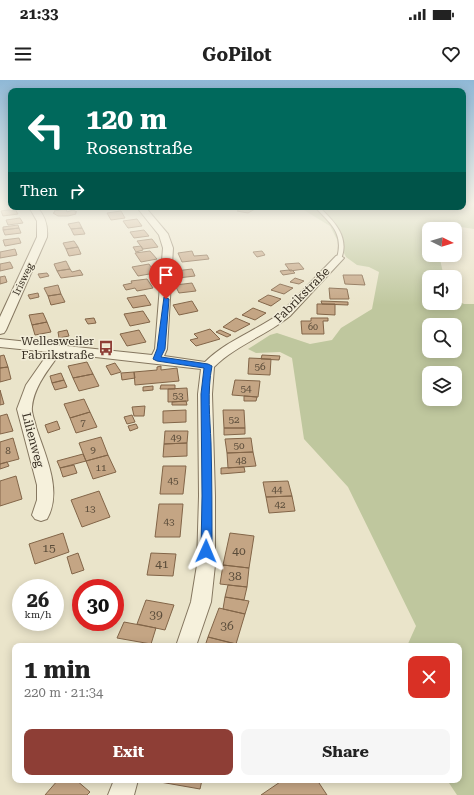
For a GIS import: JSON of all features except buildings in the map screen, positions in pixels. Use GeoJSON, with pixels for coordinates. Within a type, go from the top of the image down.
{"type":"FeatureCollection","features":[{"type":"Feature","properties":{"kind":"street","name":"Irisweg"},"geometry":{"type":"LineString","coordinates":[[0,330],[42,237]]}},
{"type":"Feature","properties":{"kind":"street"},"geometry":{"type":"LineString","coordinates":[[157,359],[161,349],[168,248],[164,237]]}},
{"type":"Feature","properties":{"kind":"street","name":"Fabrikstraße"},"geometry":{"type":"LineString","coordinates":[[208,366],[233,347],[276,322],[286,314],[339,258]]}},
{"type":"Feature","properties":{"kind":"street"},"geometry":{"type":"LineString","coordinates":[[0,343],[157,359],[208,366],[205,394],[207,488],[206,565],[201,602],[187,643]]}},
{"type":"Feature","properties":{"kind":"street","name":"Lilienweg"},"geometry":{"type":"LineString","coordinates":[[41,515],[45,500],[45,485],[24,409],[25,399],[30,388],[57,349]]}},
{"type":"Feature","properties":{"kind":"street"},"geometry":{"type":"LineString","coordinates":[[121,795],[125,783]]}},
{"type":"Feature","properties":{"kind":"lane","name":"Fabrikstraße"},"geometry":{"type":"LineString","coordinates":[[339,237],[343,248],[339,258]]}},
{"type":"Feature","properties":{"kind":"green space"},"geometry":{"type":"Polygon","coordinates":[[[336,237],[422,237],[422,262],[441,262],[442,270],[422,270],[422,310],[462,310],[462,303],[474,304],[474,795],[457,795],[449,783],[462,783],[462,643],[408,643],[416,626],[348,487],[304,439],[292,358],[280,352],[256,353],[248,349],[270,335],[277,333],[310,344],[332,340],[341,328],[372,309],[379,272],[369,267],[357,265],[346,257],[336,237]]]}},
{"type":"Feature","properties":{"kind":"place","name":"Wellesweiler Fabrikstraße"},"geometry":{"type":"Point","coordinates":[106,348]}},
{"type":"Feature","properties":{"kind":"route"},"geometry":{"type":"LineString","coordinates":[[166,299],[161,349],[157,359],[208,366],[205,394],[207,433],[206,551]]}}]}
